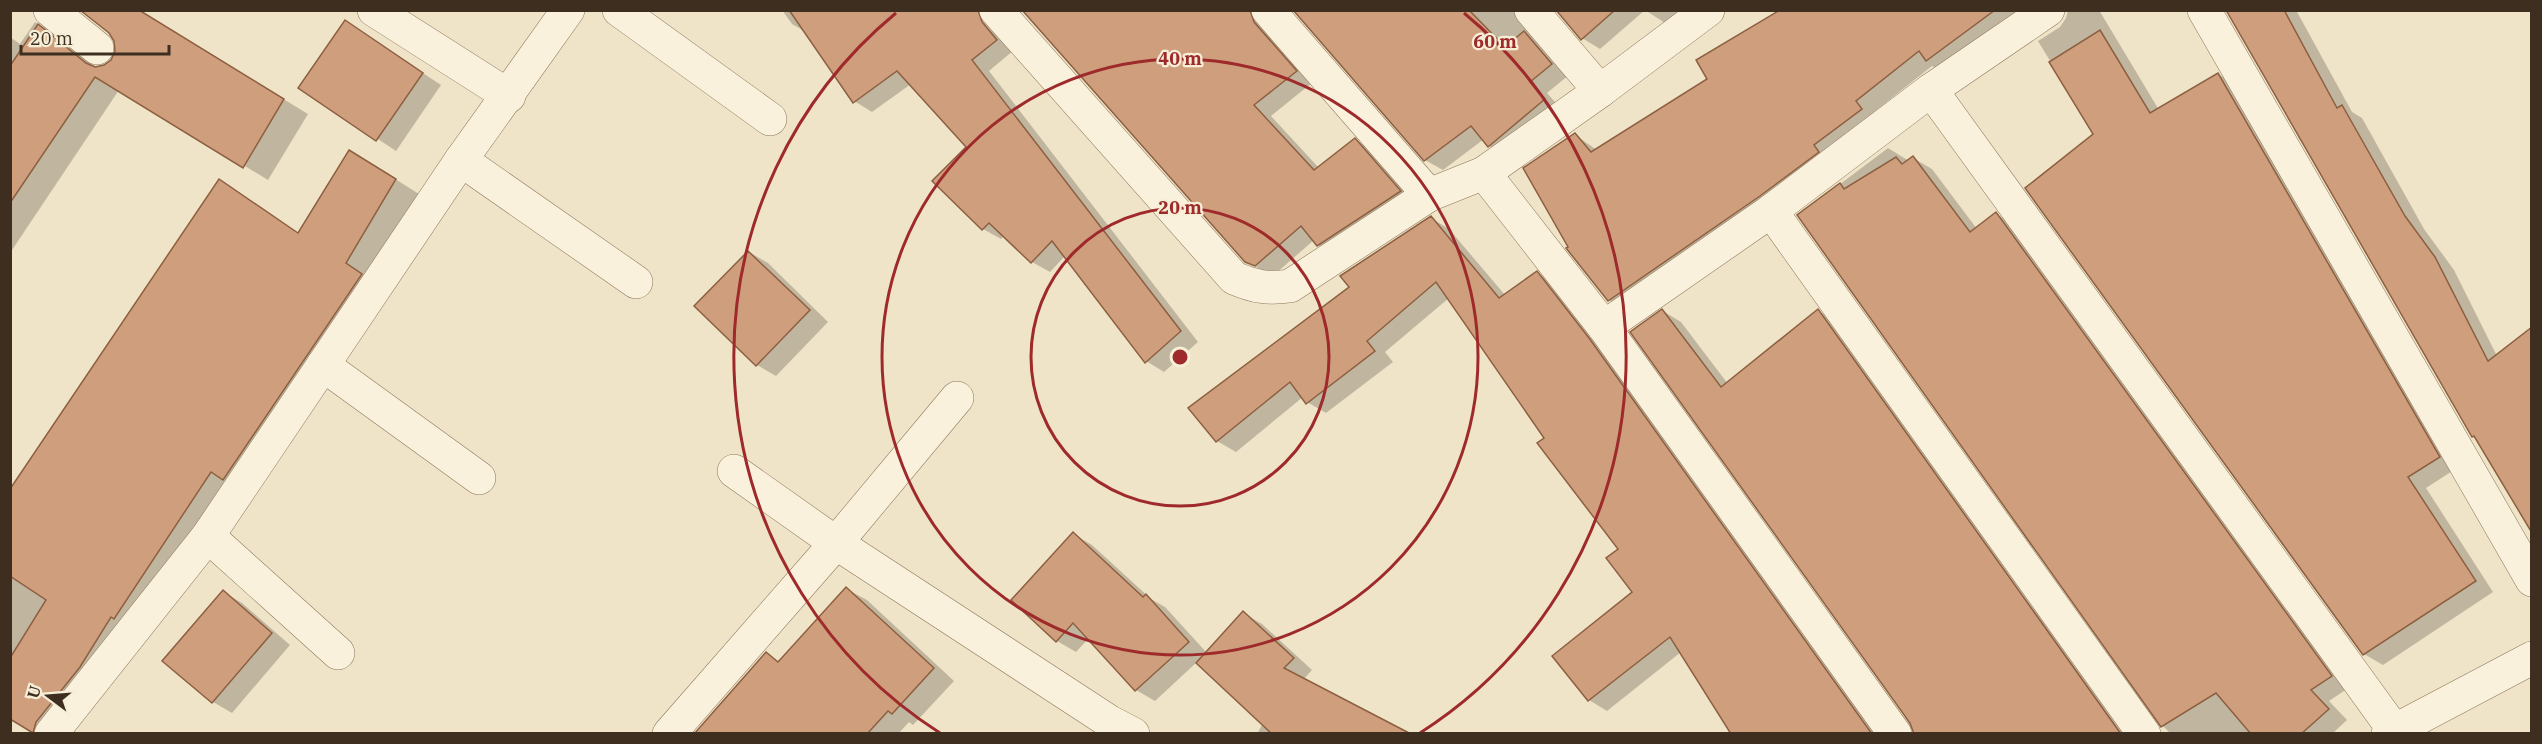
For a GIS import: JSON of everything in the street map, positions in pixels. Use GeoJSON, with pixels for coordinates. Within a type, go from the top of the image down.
{"type":"FeatureCollection","features":[{"type":"Feature","properties":{"kind":"street"},"geometry":{"type":"LineString","coordinates":[[50,10],[97,48]]}},
{"type":"Feature","properties":{"kind":"street"},"geometry":{"type":"LineString","coordinates":[[51,734],[208,536],[461,160],[568,10]]}},
{"type":"Feature","properties":{"kind":"street"},"geometry":{"type":"LineString","coordinates":[[619,10],[770,119]]}},
{"type":"Feature","properties":{"kind":"street"},"geometry":{"type":"LineString","coordinates":[[996,10],[1234,278],[1255,287],[1271,289],[1290,285],[1429,195],[1484,173],[1600,91],[1708,10]]}},
{"type":"Feature","properties":{"kind":"street"},"geometry":{"type":"LineString","coordinates":[[1268,10],[1429,195]]}},
{"type":"Feature","properties":{"kind":"street"},"geometry":{"type":"LineString","coordinates":[[1531,10],[1600,91]]}},
{"type":"Feature","properties":{"kind":"street"},"geometry":{"type":"LineString","coordinates":[[1604,327],[1771,211],[1931,90],[2048,10]]}},
{"type":"Feature","properties":{"kind":"street"},"geometry":{"type":"LineString","coordinates":[[2204,10],[2532,580]]}},
{"type":"Feature","properties":{"kind":"street"},"geometry":{"type":"LineString","coordinates":[[390,14],[508,96]]}},
{"type":"Feature","properties":{"kind":"street"},"geometry":{"type":"LineString","coordinates":[[1931,90],[2391,732],[2532,658]]}},
{"type":"Feature","properties":{"kind":"street"},"geometry":{"type":"LineString","coordinates":[[461,160],[636,282]]}},
{"type":"Feature","properties":{"kind":"street"},"geometry":{"type":"LineString","coordinates":[[1484,173],[1604,327],[1895,734]]}},
{"type":"Feature","properties":{"kind":"street"},"geometry":{"type":"LineString","coordinates":[[1771,211],[2144,734]]}},
{"type":"Feature","properties":{"kind":"street"},"geometry":{"type":"LineString","coordinates":[[323,365],[478,478]]}},
{"type":"Feature","properties":{"kind":"street"},"geometry":{"type":"LineString","coordinates":[[669,734],[836,543],[957,398]]}},
{"type":"Feature","properties":{"kind":"street"},"geometry":{"type":"LineString","coordinates":[[734,471],[836,543],[1101,716],[1133,734]]}},
{"type":"Feature","properties":{"kind":"street"},"geometry":{"type":"LineString","coordinates":[[208,536],[338,652]]}},
{"type":"Feature","properties":{"kind":"building"},"geometry":{"type":"Polygon","coordinates":[[[80,10],[139,10],[284,99],[243,168],[95,77],[10,203],[10,66],[38,24],[86,63],[95,67],[111,60],[115,51],[114,41],[109,33],[80,10]]]}},
{"type":"Feature","properties":{"kind":"building"},"geometry":{"type":"Polygon","coordinates":[[[789,10],[978,10],[982,22],[997,40],[972,60],[1181,331],[1145,363],[1052,241],[1031,263],[989,223],[982,230],[932,181],[966,147],[897,71],[853,103],[789,10]]]}},
{"type":"Feature","properties":{"kind":"building"},"geometry":{"type":"Polygon","coordinates":[[[1022,10],[1250,10],[1254,22],[1297,71],[1254,105],[1314,170],[1355,138],[1401,191],[1317,246],[1301,226],[1255,266],[1245,262],[1022,10]]]}},
{"type":"Feature","properties":{"kind":"building"},"geometry":{"type":"Polygon","coordinates":[[[1293,10],[1469,10],[1505,47],[1524,31],[1552,64],[1530,82],[1545,99],[1488,147],[1471,126],[1424,161],[1293,10]]]}},
{"type":"Feature","properties":{"kind":"building"},"geometry":{"type":"Polygon","coordinates":[[[1556,10],[1615,10],[1581,40],[1556,10]]]}},
{"type":"Feature","properties":{"kind":"building"},"geometry":{"type":"Polygon","coordinates":[[[1780,10],[1995,10],[1926,61],[1919,51],[1856,101],[1862,109],[1814,145],[1819,152],[1760,196],[1608,301],[1566,248],[1568,247],[1523,168],[1575,133],[1591,152],[1707,79],[1696,60],[1780,10]]]}},
{"type":"Feature","properties":{"kind":"building"},"geometry":{"type":"Polygon","coordinates":[[[2226,10],[2284,10],[2337,108],[2342,105],[2405,216],[2435,257],[2488,361],[2532,327],[2532,533],[2474,436],[2472,437],[2226,10]]]}},
{"type":"Feature","properties":{"kind":"building"},"geometry":{"type":"Polygon","coordinates":[[[345,20],[423,73],[376,141],[298,88],[345,20]]]}},
{"type":"Feature","properties":{"kind":"building"},"geometry":{"type":"Polygon","coordinates":[[[2100,30],[2150,113],[2218,73],[2440,457],[2408,477],[2476,581],[2363,655],[2025,188],[2093,134],[2049,62],[2100,30]]]}},
{"type":"Feature","properties":{"kind":"building"},"geometry":{"type":"Polygon","coordinates":[[[349,150],[396,179],[346,263],[362,274],[223,480],[211,472],[114,619],[111,617],[80,667],[36,722],[33,733],[10,719],[10,658],[46,600],[10,576],[10,489],[219,179],[298,233],[349,150]]]}},
{"type":"Feature","properties":{"kind":"building"},"geometry":{"type":"Polygon","coordinates":[[[1913,156],[1970,232],[1996,212],[2332,676],[2311,690],[2329,709],[2301,734],[2251,734],[2216,693],[2161,727],[1797,215],[1840,183],[1844,189],[1896,157],[1902,164],[1913,156]]]}},
{"type":"Feature","properties":{"kind":"building"},"geometry":{"type":"Polygon","coordinates":[[[1431,216],[1499,298],[1537,271],[1589,338],[1872,734],[1731,734],[1670,637],[1588,701],[1552,656],[1632,592],[1606,558],[1618,549],[1537,443],[1544,438],[1436,282],[1367,341],[1375,351],[1306,404],[1290,382],[1216,442],[1188,408],[1349,287],[1340,276],[1431,216]]]}},
{"type":"Feature","properties":{"kind":"building"},"geometry":{"type":"Polygon","coordinates":[[[748,251],[810,310],[756,366],[694,306],[748,251]]]}},
{"type":"Feature","properties":{"kind":"building"},"geometry":{"type":"Polygon","coordinates":[[[1662,309],[1721,387],[1818,309],[2121,734],[1914,734],[1910,723],[1630,332],[1662,309]]]}},
{"type":"Feature","properties":{"kind":"building"},"geometry":{"type":"Polygon","coordinates":[[[1073,532],[1143,597],[1146,594],[1189,642],[1135,691],[1073,623],[1056,642],[1011,600],[1073,532]]]}},
{"type":"Feature","properties":{"kind":"building"},"geometry":{"type":"Polygon","coordinates":[[[846,587],[934,668],[892,714],[888,711],[867,734],[694,734],[766,652],[778,662],[846,587]]]}},
{"type":"Feature","properties":{"kind":"building"},"geometry":{"type":"Polygon","coordinates":[[[223,590],[272,633],[212,703],[162,661],[223,590]]]}},
{"type":"Feature","properties":{"kind":"building"},"geometry":{"type":"Polygon","coordinates":[[[1243,611],[1294,658],[1284,668],[1411,734],[1272,734],[1196,663],[1243,611]]]}}]}
